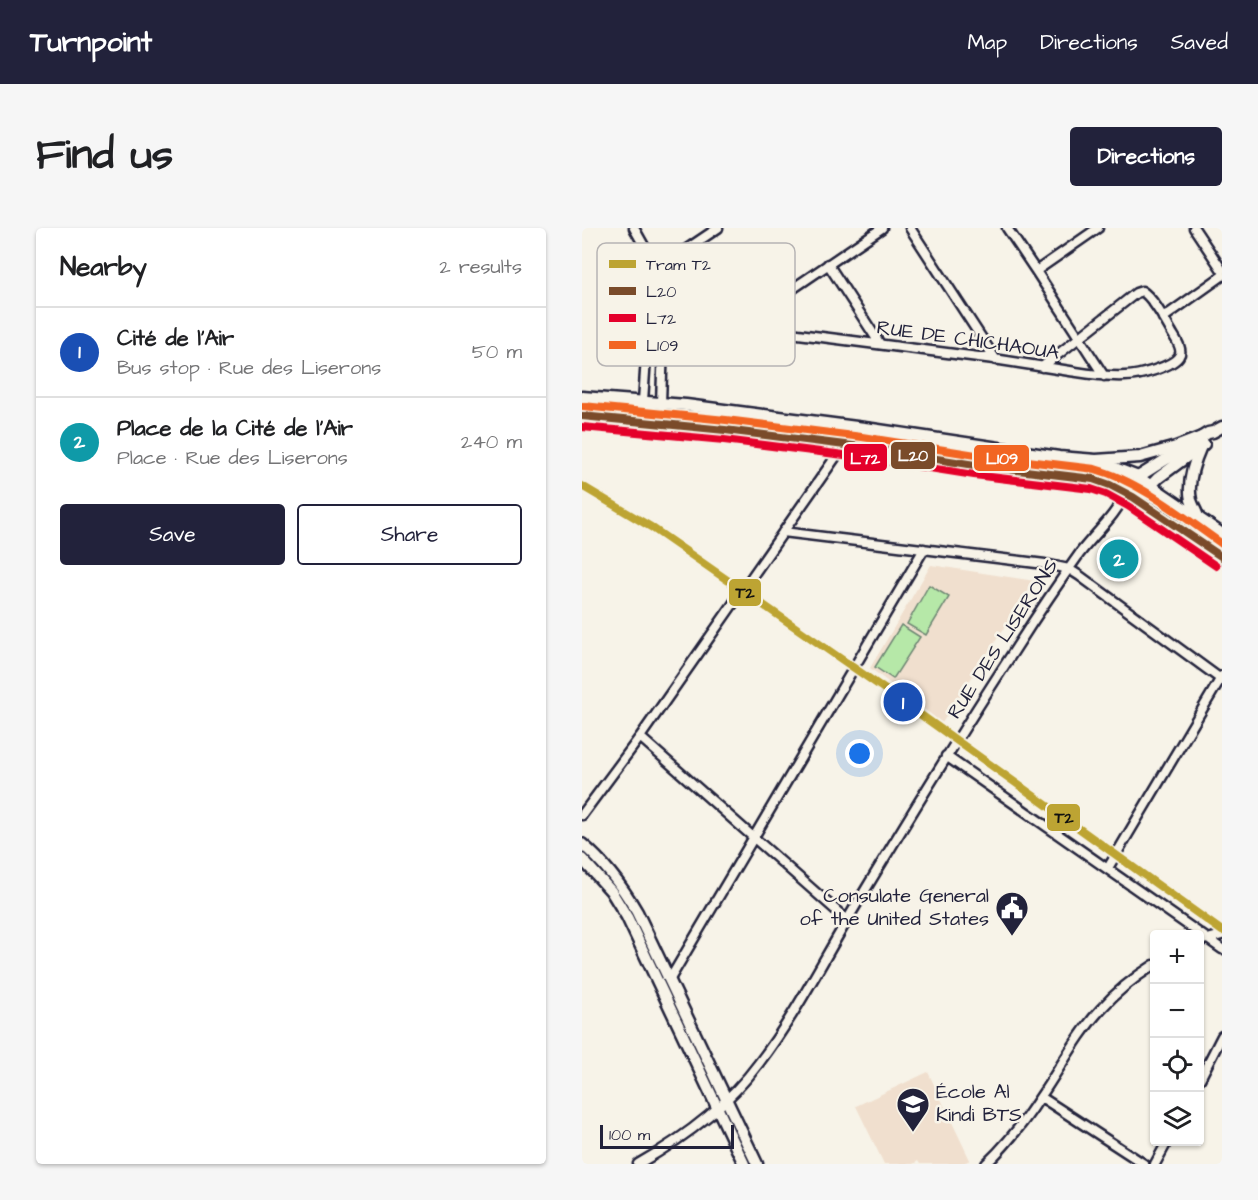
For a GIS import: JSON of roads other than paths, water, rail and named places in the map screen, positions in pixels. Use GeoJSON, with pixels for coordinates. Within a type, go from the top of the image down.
{"type":"FeatureCollection","features":[{"type":"Feature","properties":{"kind":"main road"},"geometry":{"type":"LineString","coordinates":[[582,397],[661,403],[853,427],[1059,457],[1096,460],[1140,457],[1202,442]]}},
{"type":"Feature","properties":{"kind":"main road"},"geometry":{"type":"LineString","coordinates":[[582,416],[714,428],[975,465],[1093,479],[1138,499],[1222,557]]}},
{"type":"Feature","properties":{"kind":"main road"},"geometry":{"type":"LineString","coordinates":[[1199,519],[1191,500],[1192,471],[1202,442],[1208,433],[1218,429]]}},
{"type":"Feature","properties":{"kind":"main road"},"geometry":{"type":"LineString","coordinates":[[1126,492],[1138,477],[1202,442]]}},
{"type":"Feature","properties":{"kind":"main road"},"geometry":{"type":"LineString","coordinates":[[1138,499],[1158,478],[1202,442]]}},
{"type":"Feature","properties":{"kind":"main road"},"geometry":{"type":"LineString","coordinates":[[1096,460],[1138,477],[1222,534]]}},
{"type":"Feature","properties":{"kind":"main road"},"geometry":{"type":"LineString","coordinates":[[582,844],[610,872],[637,912],[757,1164]]}},
{"type":"Feature","properties":{"kind":"main road"},"geometry":{"type":"LineString","coordinates":[[582,859],[601,879],[627,917],[744,1164]]}},
{"type":"Feature","properties":{"kind":"street"},"geometry":{"type":"LineString","coordinates":[[634,228],[642,243]]}},
{"type":"Feature","properties":{"kind":"street"},"geometry":{"type":"LineString","coordinates":[[696,243],[718,228]]}},
{"type":"Feature","properties":{"kind":"street"},"geometry":{"type":"LineString","coordinates":[[880,344],[828,264],[882,228]]}},
{"type":"Feature","properties":{"kind":"street"},"geometry":{"type":"LineString","coordinates":[[910,228],[996,360]]}},
{"type":"Feature","properties":{"kind":"street"},"geometry":{"type":"LineString","coordinates":[[1007,228],[1104,376]]}},
{"type":"Feature","properties":{"kind":"street"},"geometry":{"type":"LineString","coordinates":[[1036,270],[1097,228]]}},
{"type":"Feature","properties":{"kind":"street"},"geometry":{"type":"LineString","coordinates":[[1194,228],[1222,270]]}},
{"type":"Feature","properties":{"kind":"street","name":"RUE DE CHICHAOUA"},"geometry":{"type":"LineString","coordinates":[[795,287],[828,264]]}},
{"type":"Feature","properties":{"kind":"street"},"geometry":{"type":"LineString","coordinates":[[1042,367],[1136,293],[1142,291],[1146,294],[1163,318],[1222,276]]}},
{"type":"Feature","properties":{"kind":"street","name":"RUE DE CHICHAOUA"},"geometry":{"type":"LineString","coordinates":[[795,333],[1104,376],[1134,376],[1146,373],[1179,356],[1179,346],[1163,318]]}},
{"type":"Feature","properties":{"kind":"street"},"geometry":{"type":"LineString","coordinates":[[643,401],[645,366]]}},
{"type":"Feature","properties":{"kind":"street"},"geometry":{"type":"LineString","coordinates":[[661,403],[662,366]]}},
{"type":"Feature","properties":{"kind":"street"},"geometry":{"type":"LineString","coordinates":[[582,815],[640,737],[844,445]]}},
{"type":"Feature","properties":{"kind":"street","name":"RUE DES LISERONS"},"geometry":{"type":"LineString","coordinates":[[638,1164],[648,1161],[718,1108],[759,1063],[784,1027],[946,756],[1081,551],[1120,506],[1126,492]]}},
{"type":"Feature","properties":{"kind":"street","name":"RUE DES LISERONS"},"geometry":{"type":"LineString","coordinates":[[1120,506],[1138,499]]}},
{"type":"Feature","properties":{"kind":"street"},"geometry":{"type":"LineString","coordinates":[[783,532],[1069,569],[1222,678],[1108,868]]}},
{"type":"Feature","properties":{"kind":"street"},"geometry":{"type":"LineString","coordinates":[[670,980],[924,549]]}},
{"type":"Feature","properties":{"kind":"street"},"geometry":{"type":"LineString","coordinates":[[640,737],[847,920]]}},
{"type":"Feature","properties":{"kind":"street"},"geometry":{"type":"LineString","coordinates":[[946,756],[1108,868],[1190,930]]}},
{"type":"Feature","properties":{"kind":"street"},"geometry":{"type":"LineString","coordinates":[[1204,940],[1222,935]]}},
{"type":"Feature","properties":{"kind":"street"},"geometry":{"type":"LineString","coordinates":[[1204,940],[1222,949]]}},
{"type":"Feature","properties":{"kind":"street"},"geometry":{"type":"LineString","coordinates":[[986,1164],[1004,1147],[1100,1010],[1127,985],[1150,969]]}},
{"type":"Feature","properties":{"kind":"street"},"geometry":{"type":"LineString","coordinates":[[1204,1071],[1222,1036]]}},
{"type":"Feature","properties":{"kind":"street"},"geometry":{"type":"LineString","coordinates":[[1041,1097],[1144,1164]]}},
{"type":"Feature","properties":{"kind":"street"},"geometry":{"type":"LineString","coordinates":[[1155,1164],[1165,1146]]}},
{"type":"Feature","properties":{"kind":"tram line","name":"T2"},"geometry":{"type":"LineString","coordinates":[[582,486],[651,527],[903,702],[1222,931]]}},
{"type":"Feature","properties":{"kind":"place","name":"Place de la Cité de l'Air"},"geometry":{"type":"Point","coordinates":[1119,559]}},
{"type":"Feature","properties":{"kind":"place","name":"Cité de l'Air"},"geometry":{"type":"Point","coordinates":[903,702]}},
{"type":"Feature","properties":{"kind":"place","name":"Consulate General of the United States"},"geometry":{"type":"Point","coordinates":[1012,937]}},
{"type":"Feature","properties":{"kind":"place","name":"École Al Kindi BTS"},"geometry":{"type":"Point","coordinates":[913,1133]}}]}
